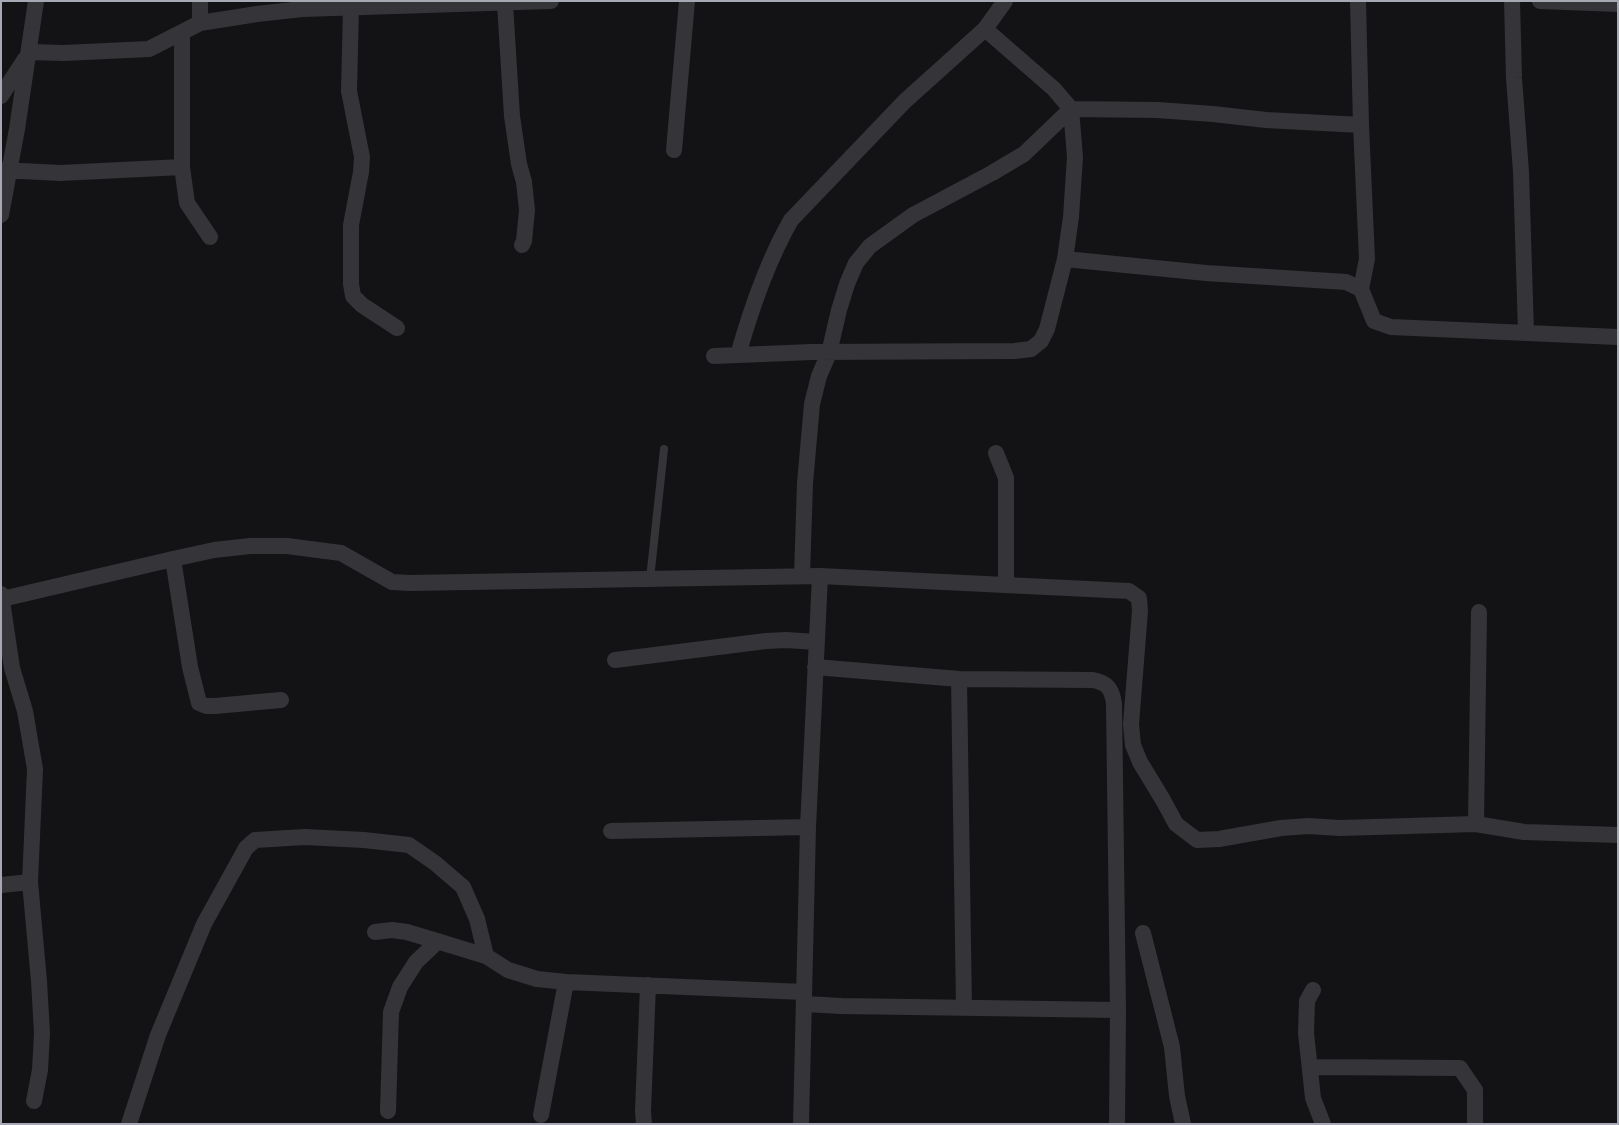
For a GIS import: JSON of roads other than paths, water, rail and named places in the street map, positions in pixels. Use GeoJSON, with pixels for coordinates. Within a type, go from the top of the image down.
{"type":"FeatureCollection","features":[{"type":"Feature","properties":{"kind":"street"},"geometry":{"type":"LineString","coordinates":[[1,215],[5,170],[29,52],[36,1]]}},
{"type":"Feature","properties":{"kind":"street"},"geometry":{"type":"LineString","coordinates":[[200,1],[200,23]]}},
{"type":"Feature","properties":{"kind":"street"},"geometry":{"type":"LineString","coordinates":[[29,52],[64,53],[149,49],[200,23],[302,8],[351,7],[379,3],[505,4],[551,1]]}},
{"type":"Feature","properties":{"kind":"street"},"geometry":{"type":"LineString","coordinates":[[674,150],[687,1]]}},
{"type":"Feature","properties":{"kind":"street"},"geometry":{"type":"LineString","coordinates":[[738,355],[747,323],[766,274],[779,241],[791,220],[905,101],[985,29],[1005,1]]}},
{"type":"Feature","properties":{"kind":"street"},"geometry":{"type":"LineString","coordinates":[[1358,1],[1367,259],[1361,290],[1374,321],[1390,327],[1618,337]]}},
{"type":"Feature","properties":{"kind":"street"},"geometry":{"type":"LineString","coordinates":[[1512,1],[1514,78],[1521,172],[1526,332]]}},
{"type":"Feature","properties":{"kind":"street"},"geometry":{"type":"LineString","coordinates":[[1540,1],[1618,4]]}},
{"type":"Feature","properties":{"kind":"street"},"geometry":{"type":"LineString","coordinates":[[505,4],[512,116],[527,210],[522,245]]}},
{"type":"Feature","properties":{"kind":"street"},"geometry":{"type":"LineString","coordinates":[[351,7],[349,91],[362,156],[360,182],[351,225],[351,284],[353,296],[362,305],[397,328]]}},
{"type":"Feature","properties":{"kind":"street"},"geometry":{"type":"LineString","coordinates":[[714,356],[1015,351],[1031,349],[1041,341],[1047,329],[1065,259],[1071,217],[1075,157],[1071,109],[1054,89],[985,29]]}},
{"type":"Feature","properties":{"kind":"street"},"geometry":{"type":"LineString","coordinates":[[182,33],[182,168],[187,203],[210,237]]}},
{"type":"Feature","properties":{"kind":"street"},"geometry":{"type":"LineString","coordinates":[[1,96],[29,52]]}},
{"type":"Feature","properties":{"kind":"street"},"geometry":{"type":"LineString","coordinates":[[802,576],[807,457],[812,404],[819,376],[829,353],[847,284],[856,263],[870,246],[913,216],[992,174],[1024,154],[1071,109],[1157,110],[1266,120],[1361,125]]}},
{"type":"Feature","properties":{"kind":"street"},"geometry":{"type":"LineString","coordinates":[[5,170],[60,173],[182,168]]}},
{"type":"Feature","properties":{"kind":"street"},"geometry":{"type":"LineString","coordinates":[[1065,259],[1206,273],[1346,282],[1361,290]]}},
{"type":"Feature","properties":{"kind":"street"},"geometry":{"type":"LineString","coordinates":[[996,453],[1006,478],[1006,584]]}},
{"type":"Feature","properties":{"kind":"street"},"geometry":{"type":"LineString","coordinates":[[2,599],[214,550],[250,546],[287,546],[341,554],[392,582],[409,583],[820,576],[1129,591],[1138,598],[1138,638],[1131,724],[1133,745],[1140,762],[1176,824],[1197,840],[1219,839],[1280,828],[1308,826],[1340,828],[1476,824],[1524,832],[1618,835]]}},
{"type":"Feature","properties":{"kind":"street"},"geometry":{"type":"LineString","coordinates":[[173,559],[190,667],[199,703],[206,706],[215,706],[281,700]]}},
{"type":"Feature","properties":{"kind":"street"},"geometry":{"type":"LineString","coordinates":[[801,1124],[808,828],[820,576]]}},
{"type":"Feature","properties":{"kind":"street"},"geometry":{"type":"LineString","coordinates":[[1,594],[12,668],[25,711],[35,769],[30,882],[42,1034],[40,1070],[34,1102]]}},
{"type":"Feature","properties":{"kind":"street"},"geometry":{"type":"LineString","coordinates":[[1476,824],[1479,612]]}},
{"type":"Feature","properties":{"kind":"street"},"geometry":{"type":"LineString","coordinates":[[615,660],[766,641],[816,642]]}},
{"type":"Feature","properties":{"kind":"street"},"geometry":{"type":"LineString","coordinates":[[815,667],[959,679],[1093,680],[1104,682],[1110,687],[1114,704],[1118,1124]]}},
{"type":"Feature","properties":{"kind":"street"},"geometry":{"type":"LineString","coordinates":[[959,679],[964,1008]]}},
{"type":"Feature","properties":{"kind":"street"},"geometry":{"type":"LineString","coordinates":[[611,831],[808,828]]}},
{"type":"Feature","properties":{"kind":"street"},"geometry":{"type":"LineString","coordinates":[[129,1124],[158,1035],[204,924],[246,848],[255,840],[305,837],[364,840],[409,845],[435,862],[463,887],[477,919],[486,956]]}},
{"type":"Feature","properties":{"kind":"street"},"geometry":{"type":"LineString","coordinates":[[1,885],[30,882]]}},
{"type":"Feature","properties":{"kind":"street"},"geometry":{"type":"LineString","coordinates":[[375,932],[392,930],[438,941],[486,956],[508,970],[537,978],[566,982],[648,985],[804,998],[841,1006],[1118,1010]]}},
{"type":"Feature","properties":{"kind":"street"},"geometry":{"type":"LineString","coordinates":[[1143,933],[1172,1047],[1177,1096],[1183,1124]]}},
{"type":"Feature","properties":{"kind":"street"},"geometry":{"type":"LineString","coordinates":[[388,1110],[391,1012],[400,987],[416,962],[438,941]]}},
{"type":"Feature","properties":{"kind":"street"},"geometry":{"type":"LineString","coordinates":[[541,1115],[566,982]]}},
{"type":"Feature","properties":{"kind":"street"},"geometry":{"type":"LineString","coordinates":[[644,1124],[648,985]]}},
{"type":"Feature","properties":{"kind":"street"},"geometry":{"type":"LineString","coordinates":[[1313,990],[1307,1001],[1306,1033],[1313,1098],[1323,1124]]}},
{"type":"Feature","properties":{"kind":"street"},"geometry":{"type":"LineString","coordinates":[[1310,1067],[1460,1068],[1475,1090],[1475,1124]]}},
{"type":"Feature","properties":{"kind":"lane"},"geometry":{"type":"LineString","coordinates":[[650,579],[664,449]]}}]}
